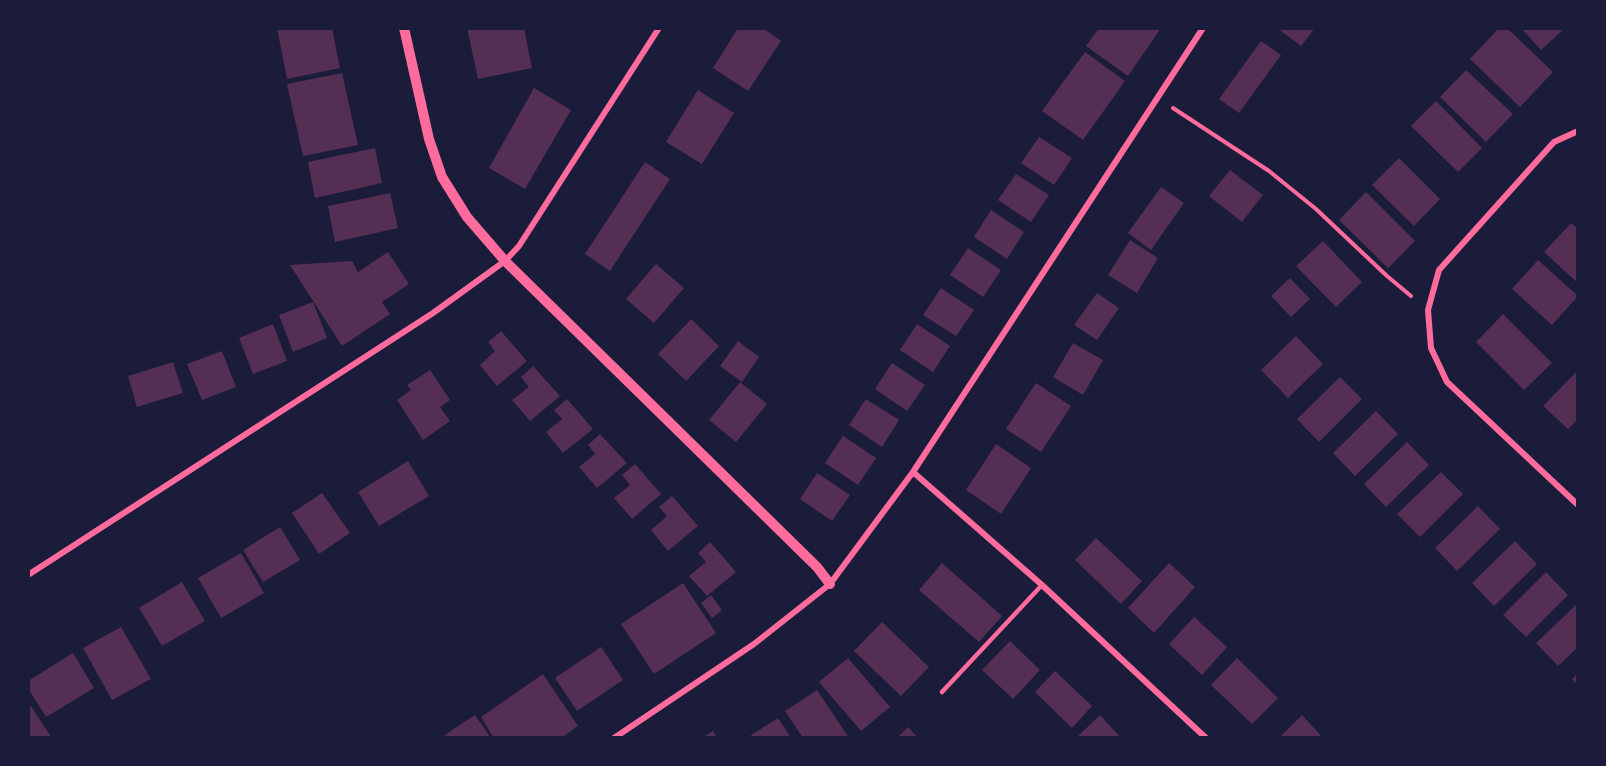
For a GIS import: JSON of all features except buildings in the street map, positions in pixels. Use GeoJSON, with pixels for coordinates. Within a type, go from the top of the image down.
{"type":"FeatureCollection","features":[{"type":"Feature","properties":{"kind":"street"},"geometry":{"type":"LineString","coordinates":[[404,28],[429,139],[442,177],[467,217],[505,261],[809,559],[830,584]]}},
{"type":"Feature","properties":{"kind":"street"},"geometry":{"type":"LineString","coordinates":[[28,575],[433,313],[505,261],[519,246],[659,28]]}},
{"type":"Feature","properties":{"kind":"street"},"geometry":{"type":"LineString","coordinates":[[614,738],[754,644],[830,584],[913,472],[1203,28]]}},
{"type":"Feature","properties":{"kind":"street"},"geometry":{"type":"LineString","coordinates":[[1578,131],[1554,142],[1439,270],[1428,310],[1431,348],[1447,382],[1578,505]]}},
{"type":"Feature","properties":{"kind":"street"},"geometry":{"type":"LineString","coordinates":[[913,472],[1042,585],[1206,738]]}},
{"type":"Feature","properties":{"kind":"lane"},"geometry":{"type":"LineString","coordinates":[[942,692],[1042,585]]}},
{"type":"Feature","properties":{"kind":"path"},"geometry":{"type":"LineString","coordinates":[[1157,98],[1269,171],[1316,209],[1387,276],[1428,310]]}}]}
